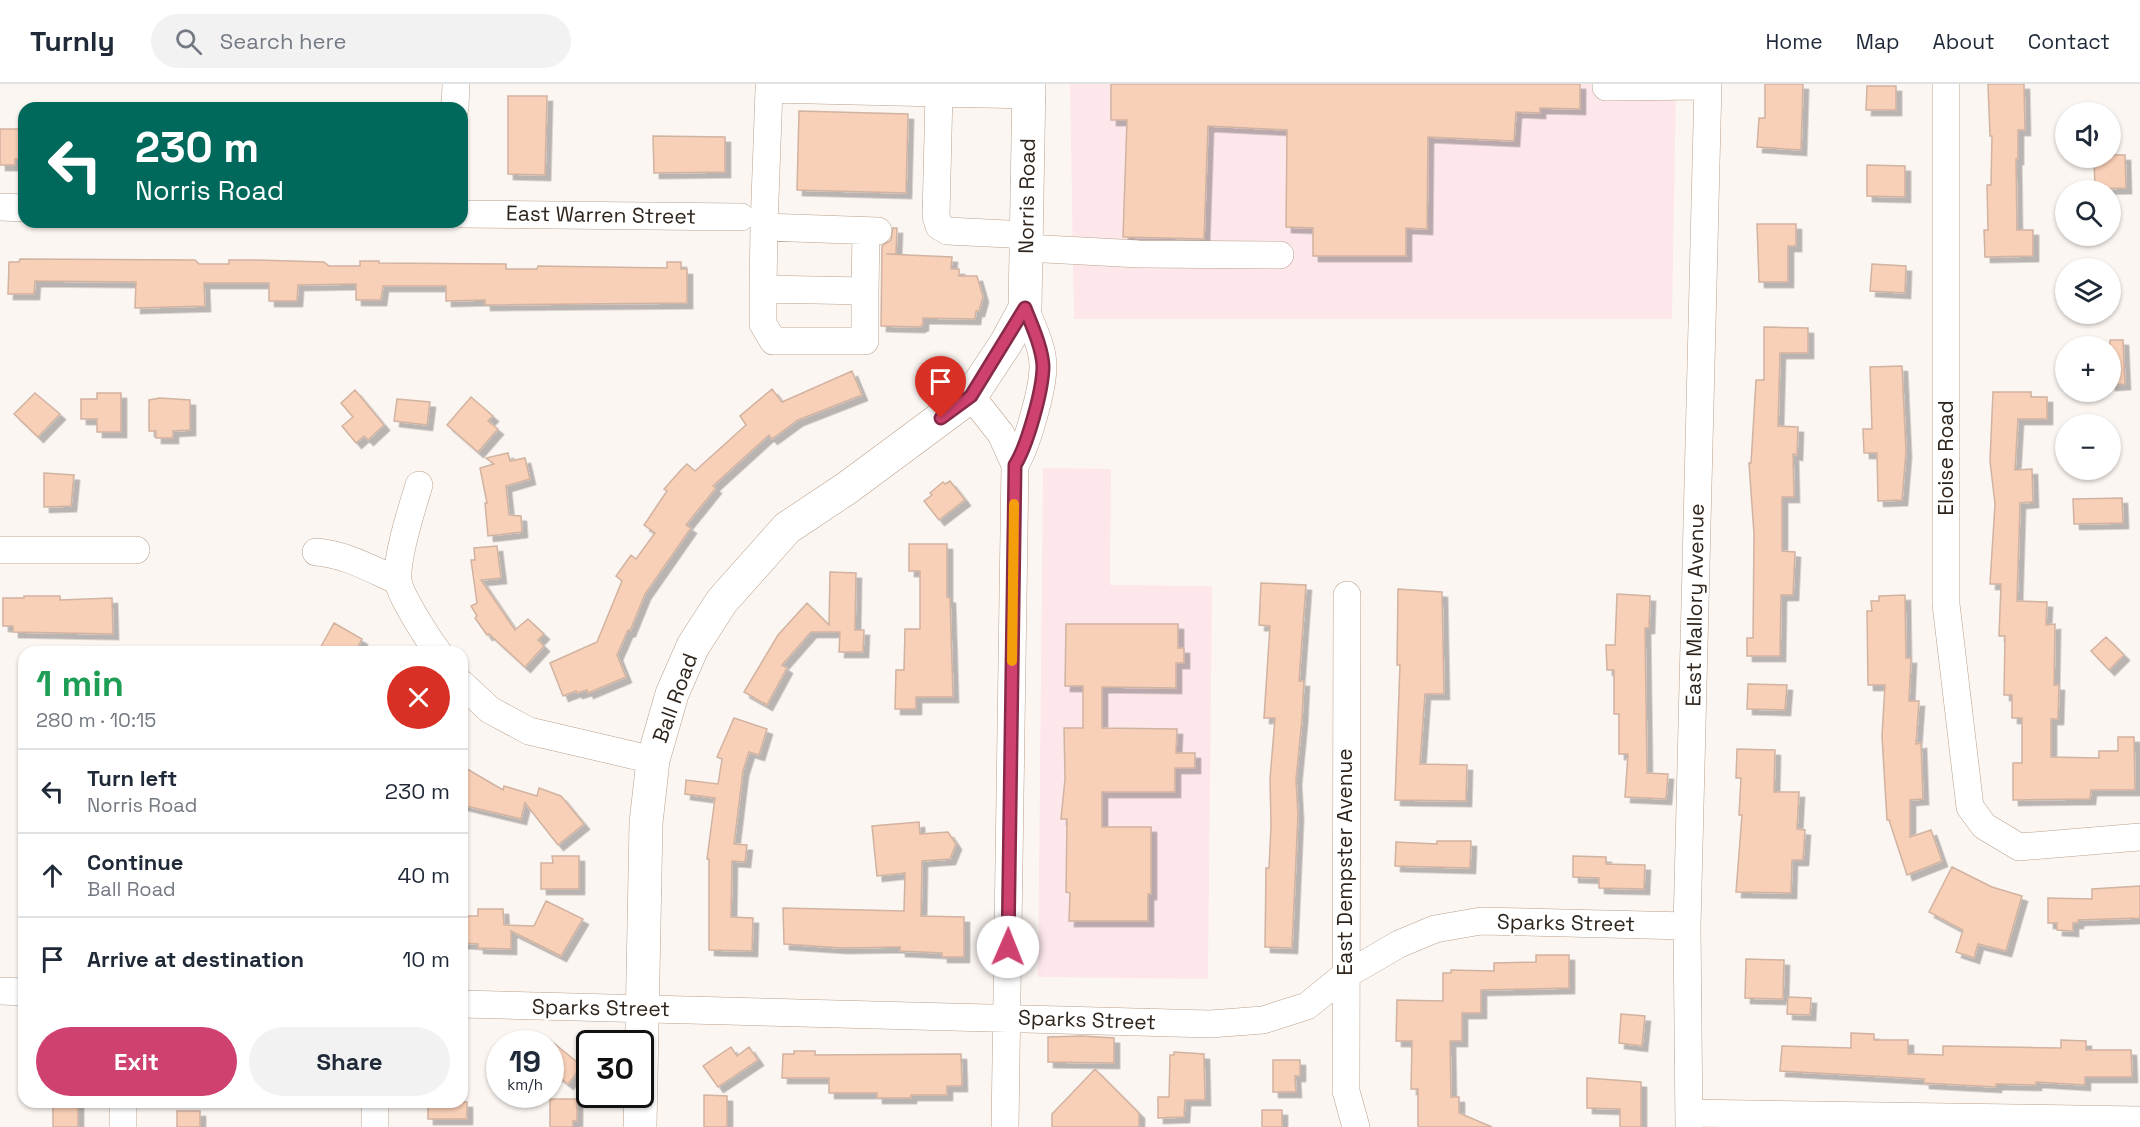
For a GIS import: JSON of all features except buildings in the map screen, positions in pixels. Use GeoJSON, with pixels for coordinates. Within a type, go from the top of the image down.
{"type":"FeatureCollection","features":[{"type":"Feature","properties":{"kind":"main road","name":"Norris Road"},"geometry":{"type":"LineString","coordinates":[[1025,308],[1029,89]]}},
{"type":"Feature","properties":{"kind":"main road"},"geometry":{"type":"LineString","coordinates":[[971,396],[1025,308]]}},
{"type":"Feature","properties":{"kind":"main road","name":"Ball Road"},"geometry":{"type":"LineString","coordinates":[[640,1127],[646,823],[653,760],[672,694],[693,646],[722,601],[787,528],[847,488],[971,396]]}},
{"type":"Feature","properties":{"kind":"street"},"geometry":{"type":"LineString","coordinates":[[455,102],[456,84]]}},
{"type":"Feature","properties":{"kind":"street"},"geometry":{"type":"LineString","coordinates":[[1606,84],[1606,87],[1708,85]]}},
{"type":"Feature","properties":{"kind":"street","name":"Eloise Road"},"geometry":{"type":"LineString","coordinates":[[1946,84],[1946,604],[1970,807],[1984,826],[2019,847],[2140,837]]}},
{"type":"Feature","properties":{"kind":"street","name":"East Mallory Avenue"},"geometry":{"type":"LineString","coordinates":[[1689,1120],[1687,926],[1708,85]]}},
{"type":"Feature","properties":{"kind":"street"},"geometry":{"type":"LineString","coordinates":[[763,289],[865,291],[865,341],[773,341],[764,324],[763,289],[752,222],[769,89],[939,93],[1029,89]]}},
{"type":"Feature","properties":{"kind":"street"},"geometry":{"type":"LineString","coordinates":[[939,93],[936,216],[939,226],[947,231],[1139,254],[1280,255]]}},
{"type":"Feature","properties":{"kind":"street"},"geometry":{"type":"LineString","coordinates":[[0,207],[18,207]]}},
{"type":"Feature","properties":{"kind":"street","name":"East Warren Street"},"geometry":{"type":"LineString","coordinates":[[468,214],[752,222],[872,231],[865,291]]}},
{"type":"Feature","properties":{"kind":"street","name":"Norris Road"},"geometry":{"type":"LineString","coordinates":[[1015,465],[1026,445],[1043,367],[1040,350],[1025,308]]}},
{"type":"Feature","properties":{"kind":"street","name":"Norris Road"},"geometry":{"type":"LineString","coordinates":[[971,396],[1001,434],[1015,465],[1005,1127]]}},
{"type":"Feature","properties":{"kind":"street"},"geometry":{"type":"LineString","coordinates":[[419,485],[407,524],[398,581],[422,630],[434,646]]}},
{"type":"Feature","properties":{"kind":"street"},"geometry":{"type":"LineString","coordinates":[[0,550],[136,550]]}},
{"type":"Feature","properties":{"kind":"street"},"geometry":{"type":"LineString","coordinates":[[316,552],[329,553],[359,563],[398,581]]}},
{"type":"Feature","properties":{"kind":"street","name":"East Dempster Avenue"},"geometry":{"type":"LineString","coordinates":[[1347,595],[1344,976],[1346,1091],[1356,1127]]}},
{"type":"Feature","properties":{"kind":"street"},"geometry":{"type":"LineString","coordinates":[[468,690],[490,710],[529,731],[653,760]]}},
{"type":"Feature","properties":{"kind":"street","name":"Sparks Street"},"geometry":{"type":"LineString","coordinates":[[468,1004],[1210,1023],[1263,1020],[1307,1006],[1344,976],[1399,944],[1435,929],[1481,921],[1687,926]]}},
{"type":"Feature","properties":{"kind":"street"},"geometry":{"type":"LineString","coordinates":[[0,991],[18,992]]}},
{"type":"Feature","properties":{"kind":"street"},"geometry":{"type":"LineString","coordinates":[[123,1108],[123,1127]]}},
{"type":"Feature","properties":{"kind":"street"},"geometry":{"type":"LineString","coordinates":[[375,1108],[375,1127]]}},
{"type":"Feature","properties":{"kind":"street"},"geometry":{"type":"LineString","coordinates":[[1689,1120],[2140,1120]]}},
{"type":"Feature","properties":{"kind":"shaded area"},"geometry":{"type":"Polygon","coordinates":[[[1070,84],[1676,84],[1672,319],[1074,319],[1070,84]]]}},
{"type":"Feature","properties":{"kind":"shaded area"},"geometry":{"type":"Polygon","coordinates":[[[1043,468],[1111,469],[1110,585],[1212,586],[1208,979],[1038,977],[1043,468]]]}},
{"type":"Feature","properties":{"kind":"slow traffic"},"geometry":{"type":"LineString","coordinates":[[1012,661],[1014,504]]}},
{"type":"Feature","properties":{"kind":"route"},"geometry":{"type":"LineString","coordinates":[[941,418],[971,396],[1006,344],[1025,308],[1040,350],[1043,367],[1026,445],[1015,465],[1008,947]]}}]}
